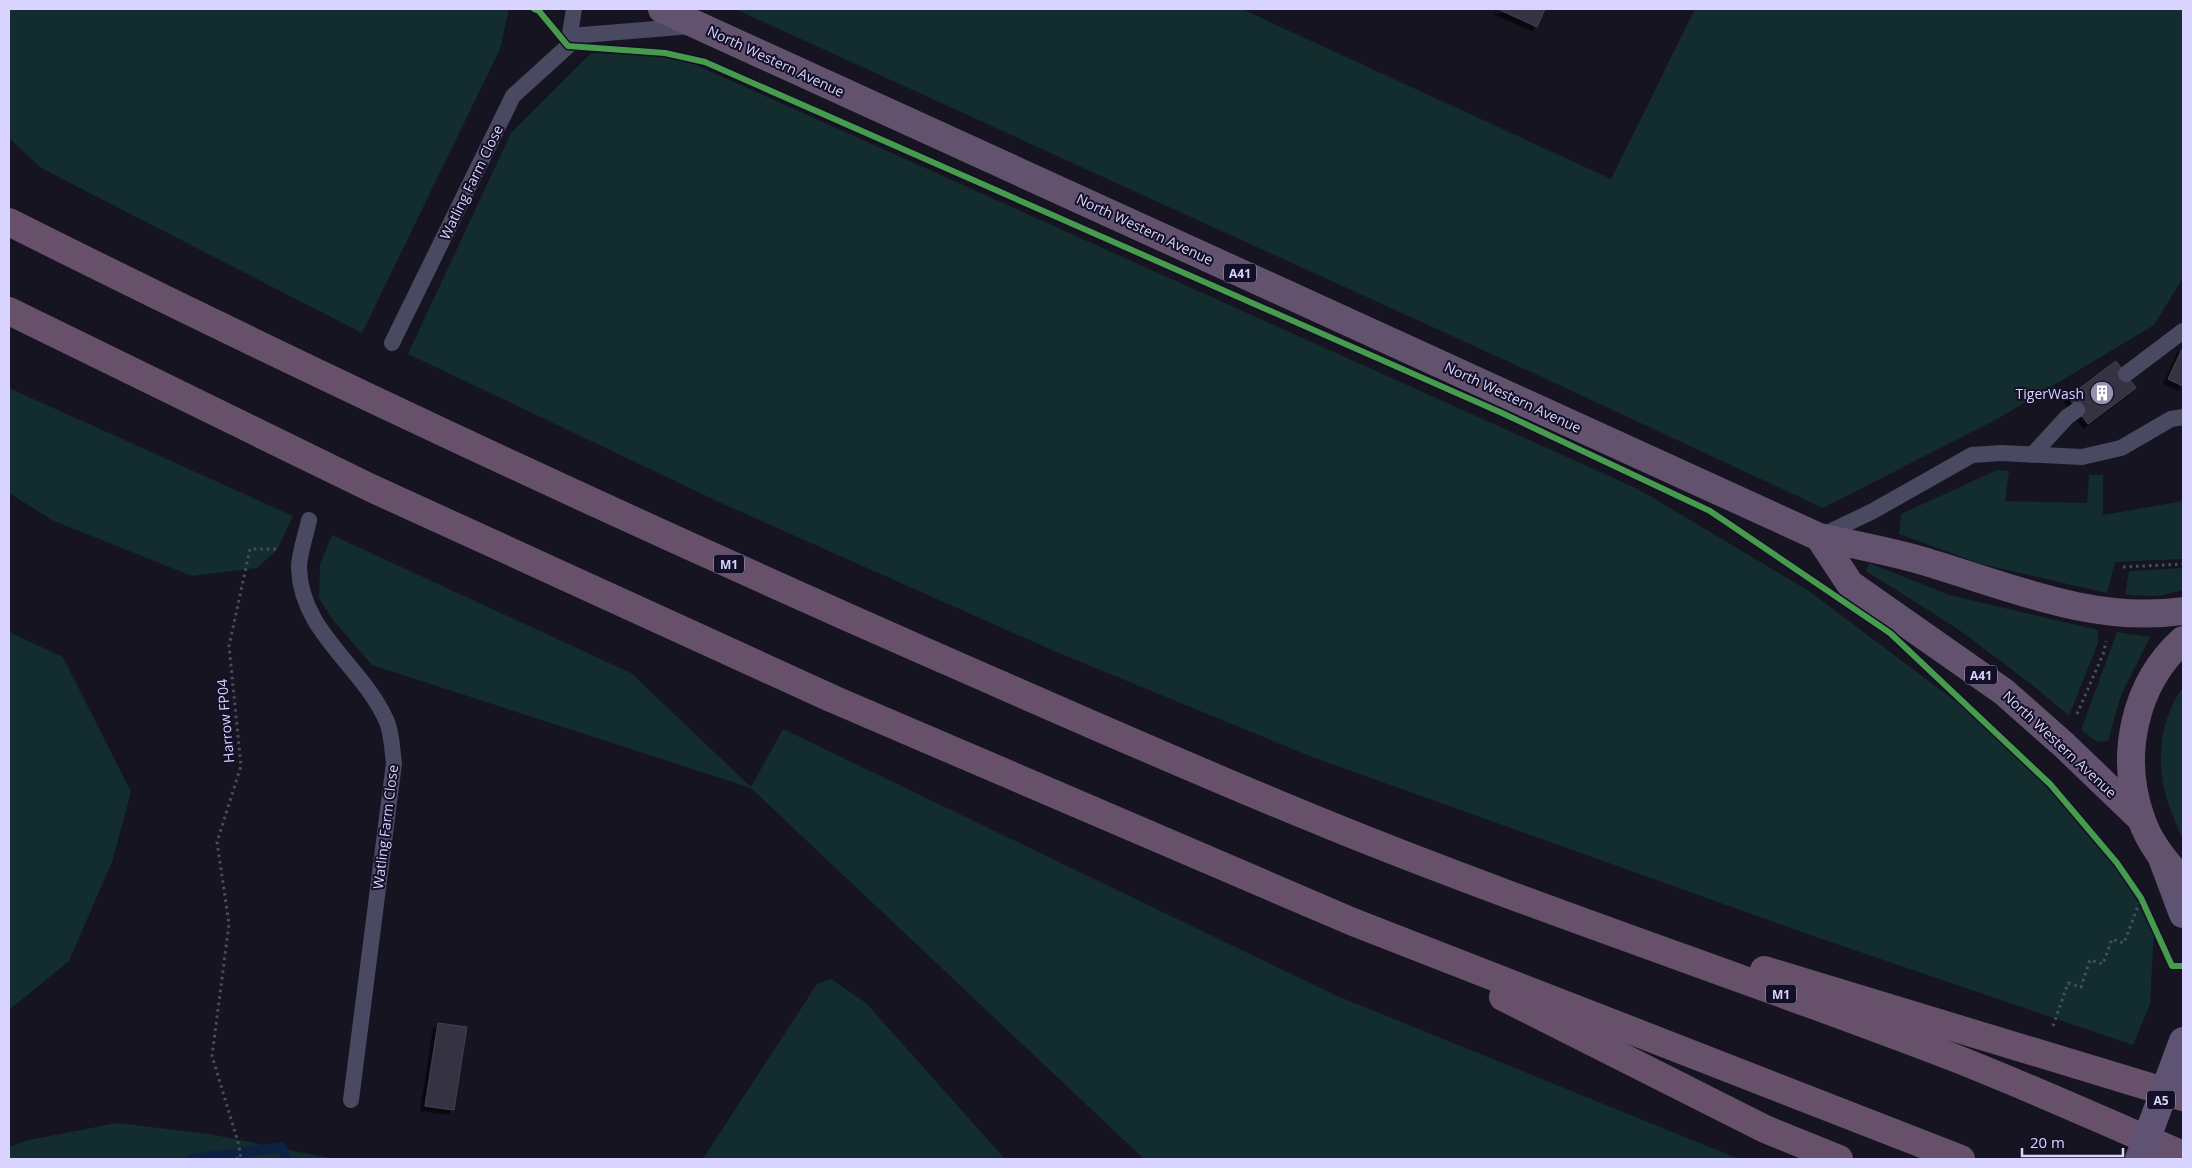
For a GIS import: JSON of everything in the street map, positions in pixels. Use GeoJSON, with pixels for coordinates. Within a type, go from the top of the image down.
{"type":"FeatureCollection","features":[{"type":"Feature","properties":{"kind":"highway","name":"North Western Avenue"},"geometry":{"type":"LineString","coordinates":[[662,9],[1819,537],[1922,560],[2029,595],[2111,613],[2158,614],[2183,611]]}},
{"type":"Feature","properties":{"kind":"highway","name":"M1"},"geometry":{"type":"LineString","coordinates":[[9,222],[402,415],[621,516],[973,672],[1326,824],[1462,877],[1946,1055],[2183,1154]]}},
{"type":"Feature","properties":{"kind":"highway"},"geometry":{"type":"LineString","coordinates":[[9,311],[371,488],[833,699],[1353,922],[1961,1159]]}},
{"type":"Feature","properties":{"kind":"highway","name":"North Western Avenue"},"geometry":{"type":"LineString","coordinates":[[1819,537],[1850,584],[2004,692],[2064,745],[2141,819]]}},
{"type":"Feature","properties":{"kind":"highway"},"geometry":{"type":"LineString","coordinates":[[2183,640],[2171,651],[2151,679],[2137,712],[2132,742],[2131,778],[2141,819],[2162,858],[2183,881]]}},
{"type":"Feature","properties":{"kind":"highway","name":"M1"},"geometry":{"type":"LineString","coordinates":[[1462,877],[2183,1097]]}},
{"type":"Feature","properties":{"kind":"highway"},"geometry":{"type":"LineString","coordinates":[[1353,922],[1765,1129],[1839,1159]]}},
{"type":"Feature","properties":{"kind":"main road"},"geometry":{"type":"LineString","coordinates":[[2162,858],[2183,914]]}},
{"type":"Feature","properties":{"kind":"main road","name":"A5"},"geometry":{"type":"LineString","coordinates":[[2139,1159],[2183,1041]]}},
{"type":"Feature","properties":{"kind":"lane","name":"Watling Farm Close"},"geometry":{"type":"LineString","coordinates":[[392,343],[513,96],[568,46],[574,9]]}},
{"type":"Feature","properties":{"kind":"lane"},"geometry":{"type":"LineString","coordinates":[[570,36],[699,26]]}},
{"type":"Feature","properties":{"kind":"lane"},"geometry":{"type":"LineString","coordinates":[[2126,374],[2183,331]]}},
{"type":"Feature","properties":{"kind":"lane"},"geometry":{"type":"LineString","coordinates":[[2032,455],[2067,417],[2077,410]]}},
{"type":"Feature","properties":{"kind":"lane"},"geometry":{"type":"LineString","coordinates":[[1819,537],[1873,511],[1972,456],[2001,453],[2082,457],[2121,448],[2171,419],[2183,417]]}},
{"type":"Feature","properties":{"kind":"lane","name":"Watling Farm Close"},"geometry":{"type":"LineString","coordinates":[[309,520],[299,568],[305,601],[319,629],[367,689],[387,722],[394,763],[351,1100]]}},
{"type":"Feature","properties":{"kind":"path"},"geometry":{"type":"LineString","coordinates":[[2123,567],[2183,564]]}},
{"type":"Feature","properties":{"kind":"path"},"geometry":{"type":"LineString","coordinates":[[2074,721],[2104,652],[2106,638]]}},
{"type":"Feature","properties":{"kind":"path"},"geometry":{"type":"LineString","coordinates":[[2136,891],[2145,906]]}},
{"type":"Feature","properties":{"kind":"path"},"geometry":{"type":"LineString","coordinates":[[2056,1019],[2068,983],[2081,987],[2090,960],[2103,964],[2112,939],[2124,943],[2141,898]]}},
{"type":"Feature","properties":{"kind":"green space"},"geometry":{"type":"Polygon","coordinates":[[[9,9],[509,9],[500,49],[362,333],[41,168],[9,138],[9,9]]]}},
{"type":"Feature","properties":{"kind":"green space"},"geometry":{"type":"Polygon","coordinates":[[[735,9],[1242,9],[1611,179],[1695,9],[2183,9],[2183,278],[2154,325],[1999,418],[1823,508],[1542,377],[735,9]]]}},
{"type":"Feature","properties":{"kind":"green space"},"geometry":{"type":"Polygon","coordinates":[[[591,53],[674,55],[1638,489],[1809,591],[1966,709],[2099,834],[2154,932],[2150,1004],[2133,1045],[1813,936],[1312,757],[1054,651],[719,502],[408,354],[511,133],[591,53]]]}},
{"type":"Feature","properties":{"kind":"green space"},"geometry":{"type":"Polygon","coordinates":[[[9,388],[293,516],[277,550],[257,568],[192,576],[54,521],[9,493],[9,388]]]}},
{"type":"Feature","properties":{"kind":"green space"},"geometry":{"type":"Polygon","coordinates":[[[1997,470],[2009,471],[2005,501],[2087,503],[2089,475],[2103,475],[2103,515],[2183,501],[2183,559],[2115,562],[2107,593],[1981,564],[1899,534],[1901,514],[1997,470]]]}},
{"type":"Feature","properties":{"kind":"green space"},"geometry":{"type":"Polygon","coordinates":[[[332,535],[631,673],[751,787],[783,729],[1335,995],[1739,1159],[1144,1159],[751,788],[372,665],[333,620],[319,598],[320,564],[332,535]]]}},
{"type":"Feature","properties":{"kind":"green space"},"geometry":{"type":"Polygon","coordinates":[[[1869,563],[1949,595],[2098,630],[2098,643],[2069,716],[2031,684],[1958,629],[1866,571],[1869,563]]]}},
{"type":"Feature","properties":{"kind":"green space"},"geometry":{"type":"Polygon","coordinates":[[[2183,568],[2183,590],[2159,596],[2125,595],[2129,571],[2183,568]]]}},
{"type":"Feature","properties":{"kind":"green space"},"geometry":{"type":"Polygon","coordinates":[[[9,632],[63,657],[131,792],[112,862],[69,961],[9,1010],[9,632]]]}},
{"type":"Feature","properties":{"kind":"green space"},"geometry":{"type":"Polygon","coordinates":[[[2117,632],[2150,637],[2121,695],[2108,741],[2097,742],[2081,730],[2117,632]]]}},
{"type":"Feature","properties":{"kind":"green space"},"geometry":{"type":"Polygon","coordinates":[[[2183,687],[2183,837],[2177,827],[2167,800],[2163,784],[2161,750],[2163,733],[2168,717],[2174,701],[2183,687]]]}},
{"type":"Feature","properties":{"kind":"green space"},"geometry":{"type":"Polygon","coordinates":[[[831,979],[866,1003],[1005,1159],[703,1159],[817,984],[831,979]]]}},
{"type":"Feature","properties":{"kind":"green space"},"geometry":{"type":"Polygon","coordinates":[[[117,1123],[209,1134],[335,1159],[9,1159],[9,1147],[29,1140],[117,1123]]]}},
{"type":"Feature","properties":{"kind":"building"},"geometry":{"type":"Polygon","coordinates":[[[1498,9],[1545,9],[1537,27],[1498,9]]]}},
{"type":"Feature","properties":{"kind":"building"},"geometry":{"type":"Polygon","coordinates":[[[2183,347],[2183,386],[2168,379],[2183,347]]]}},
{"type":"Feature","properties":{"kind":"building","name":"TigerWash"},"geometry":{"type":"Polygon","coordinates":[[[2116,361],[2136,388],[2088,424],[2068,397],[2116,361]]]}},
{"type":"Feature","properties":{"kind":"building"},"geometry":{"type":"Polygon","coordinates":[[[438,1023],[467,1027],[454,1110],[425,1106],[438,1023]]]}},
{"type":"Feature","properties":{"kind":"waterway"},"geometry":{"type":"LineString","coordinates":[[191,1159],[282,1147],[286,1159]]}},
{"type":"Feature","properties":{"kind":"cycle path"},"geometry":{"type":"LineString","coordinates":[[534,9],[539,11],[568,46],[665,53],[705,62],[1502,413],[1710,511],[1890,633],[2050,784],[2117,863],[2141,898],[2172,966],[2183,966]]}},
{"type":"Feature","properties":{"kind":"place","name":"TigerWash"},"geometry":{"type":"Point","coordinates":[2102,393]}}]}
